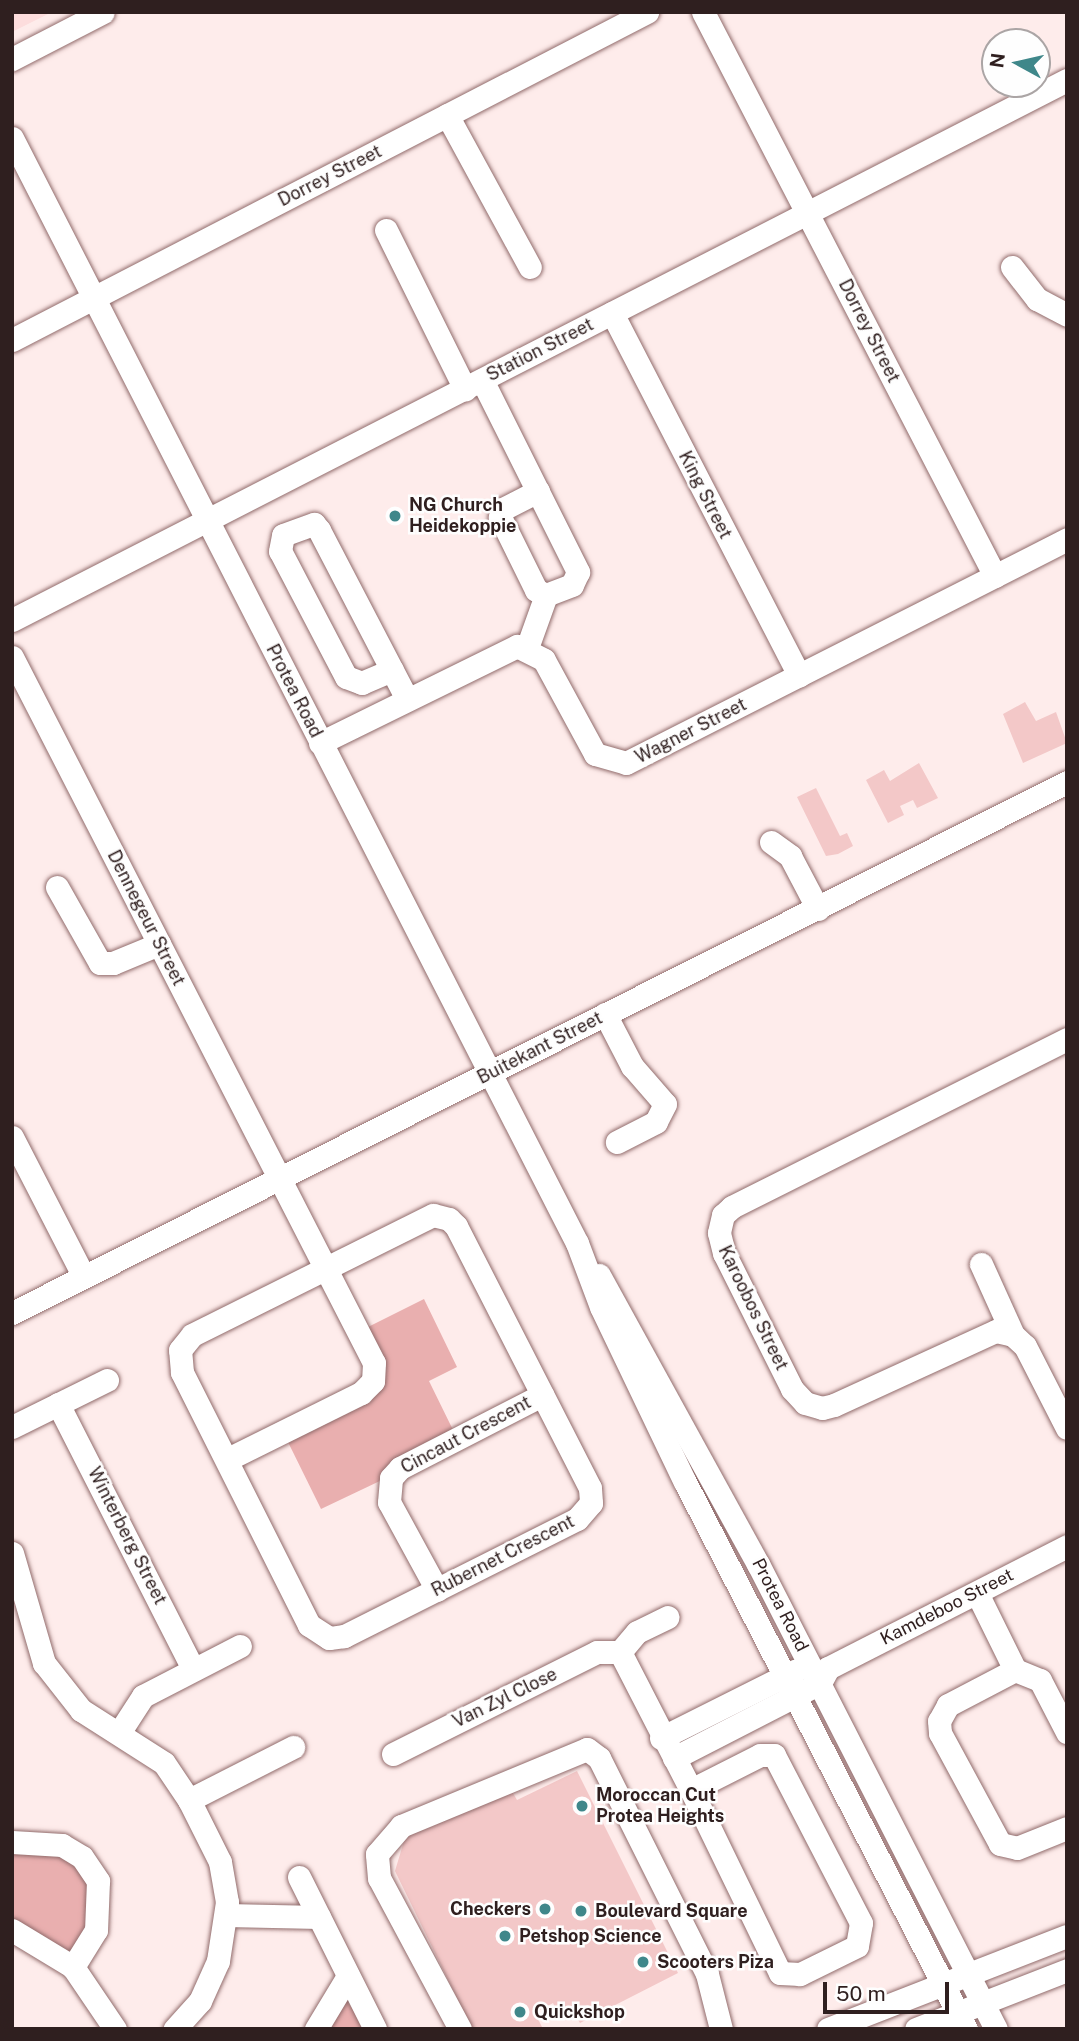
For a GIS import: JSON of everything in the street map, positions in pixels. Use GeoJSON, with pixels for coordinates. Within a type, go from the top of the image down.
{"type":"FeatureCollection","features":[{"type":"Feature","properties":{"kind":"street"},"geometry":{"type":"LineString","coordinates":[[12,59],[103,12]]}},
{"type":"Feature","properties":{"kind":"street","name":"Dorrey Street"},"geometry":{"type":"LineString","coordinates":[[12,340],[647,12]]}},
{"type":"Feature","properties":{"kind":"street","name":"Dorrey Street"},"geometry":{"type":"LineString","coordinates":[[703,12],[995,576]]}},
{"type":"Feature","properties":{"kind":"street","name":"Station Street"},"geometry":{"type":"LineString","coordinates":[[12,620],[1067,80]]}},
{"type":"Feature","properties":{"kind":"street"},"geometry":{"type":"LineString","coordinates":[[447,115],[530,267]]}},
{"type":"Feature","properties":{"kind":"street","name":"Protea Road"},"geometry":{"type":"LineString","coordinates":[[12,138],[21,175],[94,298],[491,1073],[577,1243],[601,1307],[789,1686],[961,2020]]}},
{"type":"Feature","properties":{"kind":"street"},"geometry":{"type":"LineString","coordinates":[[386,230],[473,384],[538,491],[578,572],[572,585],[546,595],[536,590],[500,517],[503,509],[538,491]]}},
{"type":"Feature","properties":{"kind":"street"},"geometry":{"type":"LineString","coordinates":[[1012,267],[1037,299],[1067,314]]}},
{"type":"Feature","properties":{"kind":"street","name":"King Street"},"geometry":{"type":"LineString","coordinates":[[612,313],[799,676]]}},
{"type":"Feature","properties":{"kind":"street"},"geometry":{"type":"LineString","coordinates":[[392,670],[362,683],[346,677],[280,551],[283,535],[314,524],[392,670],[407,699]]}},
{"type":"Feature","properties":{"kind":"street","name":"Wagner Street"},"geometry":{"type":"LineString","coordinates":[[527,648],[544,660],[589,747],[616,764],[636,759],[1067,539]]}},
{"type":"Feature","properties":{"kind":"street"},"geometry":{"type":"LineString","coordinates":[[320,743],[506,648],[527,648],[546,595]]}},
{"type":"Feature","properties":{"kind":"street","name":"Dennegeur Street"},"geometry":{"type":"LineString","coordinates":[[12,657],[372,1356],[373,1381],[361,1393],[228,1459]]}},
{"type":"Feature","properties":{"kind":"street","name":"Buitekant Street"},"geometry":{"type":"LineString","coordinates":[[12,1313],[1067,782]]}},
{"type":"Feature","properties":{"kind":"street"},"geometry":{"type":"LineString","coordinates":[[771,842],[790,856],[818,909]]}},
{"type":"Feature","properties":{"kind":"street"},"geometry":{"type":"LineString","coordinates":[[57,887],[100,963],[113,963],[159,944]]}},
{"type":"Feature","properties":{"kind":"street"},"geometry":{"type":"LineString","coordinates":[[605,1014],[632,1066],[664,1104],[656,1122],[617,1142]]}},
{"type":"Feature","properties":{"kind":"street","name":"Karoobos Street"},"geometry":{"type":"LineString","coordinates":[[1013,1335],[988,1332],[834,1405],[812,1406],[792,1389],[723,1253],[719,1225],[732,1207],[1067,1040]]}},
{"type":"Feature","properties":{"kind":"street"},"geometry":{"type":"LineString","coordinates":[[12,1137],[84,1277]]}},
{"type":"Feature","properties":{"kind":"street","name":"Rubernet Crescent"},"geometry":{"type":"LineString","coordinates":[[424,1218],[449,1219],[590,1489],[588,1510],[577,1519],[344,1636],[329,1638],[317,1633],[182,1372],[180,1350],[192,1335],[327,1269],[424,1218]]}},
{"type":"Feature","properties":{"kind":"street","name":"Protea Road"},"geometry":{"type":"LineString","coordinates":[[577,1243],[617,1301],[819,1671],[966,1975],[996,2029]]}},
{"type":"Feature","properties":{"kind":"street"},"geometry":{"type":"LineString","coordinates":[[981,1264],[1013,1335],[1025,1346],[1067,1428]]}},
{"type":"Feature","properties":{"kind":"street"},"geometry":{"type":"LineString","coordinates":[[12,1427],[107,1380]]}},
{"type":"Feature","properties":{"kind":"street","name":"Cincaut Crescent"},"geometry":{"type":"LineString","coordinates":[[437,1590],[389,1502],[391,1478],[400,1468],[542,1395]]}},
{"type":"Feature","properties":{"kind":"street","name":"Winterberg Street"},"geometry":{"type":"LineString","coordinates":[[58,1404],[194,1669]]}},
{"type":"Feature","properties":{"kind":"street","name":"Kamdeboo Street"},"geometry":{"type":"LineString","coordinates":[[789,1686],[1067,1546]]}},
{"type":"Feature","properties":{"kind":"street"},"geometry":{"type":"LineString","coordinates":[[12,1552],[18,1594],[44,1663],[73,1703],[164,1763],[190,1800],[220,1862],[226,1915],[208,1987],[175,2029]]}},
{"type":"Feature","properties":{"kind":"street"},"geometry":{"type":"LineString","coordinates":[[977,1593],[1015,1670],[1040,1680],[1067,1731]]}},
{"type":"Feature","properties":{"kind":"street"},"geometry":{"type":"LineString","coordinates":[[668,1617],[638,1632],[620,1651],[658,1733],[691,1790],[780,1973],[800,1974],[857,1946],[861,1923],[774,1755],[749,1760],[691,1790]]}},
{"type":"Feature","properties":{"kind":"street"},"geometry":{"type":"LineString","coordinates":[[119,1733],[143,1696],[240,1646]]}},
{"type":"Feature","properties":{"kind":"street","name":"Van Zyl Close"},"geometry":{"type":"LineString","coordinates":[[393,1754],[597,1652],[620,1651]]}},
{"type":"Feature","properties":{"kind":"street"},"geometry":{"type":"LineString","coordinates":[[1015,1670],[948,1705],[939,1721],[940,1734],[1000,1844],[1017,1848],[1067,1828]]}},
{"type":"Feature","properties":{"kind":"street"},"geometry":{"type":"LineString","coordinates":[[658,1733],[789,1686]]}},
{"type":"Feature","properties":{"kind":"street"},"geometry":{"type":"LineString","coordinates":[[674,1758],[789,1686]]}},
{"type":"Feature","properties":{"kind":"street"},"geometry":{"type":"LineString","coordinates":[[190,1800],[293,1747]]}},
{"type":"Feature","properties":{"kind":"street"},"geometry":{"type":"LineString","coordinates":[[460,2029],[379,1878],[377,1854],[401,1826],[587,1749],[599,1758],[710,1984],[721,2029]]}},
{"type":"Feature","properties":{"kind":"street"},"geometry":{"type":"LineString","coordinates":[[12,1842],[62,1845],[82,1857],[98,1881],[96,1930],[74,1967]]}},
{"type":"Feature","properties":{"kind":"street"},"geometry":{"type":"LineString","coordinates":[[299,1877],[375,2029]]}},
{"type":"Feature","properties":{"kind":"street"},"geometry":{"type":"LineString","coordinates":[[226,1915],[319,1917]]}},
{"type":"Feature","properties":{"kind":"street"},"geometry":{"type":"LineString","coordinates":[[12,1930],[74,1967],[115,2029]]}},
{"type":"Feature","properties":{"kind":"street"},"geometry":{"type":"LineString","coordinates":[[828,2029],[1067,1936]]}},
{"type":"Feature","properties":{"kind":"street"},"geometry":{"type":"LineString","coordinates":[[916,2029],[961,2020],[983,2004],[1067,1970]]}},
{"type":"Feature","properties":{"kind":"street"},"geometry":{"type":"LineString","coordinates":[[316,2029],[348,1976]]}},
{"type":"Feature","properties":{"kind":"shaded area"},"geometry":{"type":"Polygon","coordinates":[[[12,12],[52,12],[12,32],[12,12]]]}},
{"type":"Feature","properties":{"kind":"shaded area"},"geometry":{"type":"Polygon","coordinates":[[[424,1299],[457,1367],[429,1381],[454,1432],[382,1480],[321,1509],[286,1438],[366,1398],[366,1328],[424,1299]]]}},
{"type":"Feature","properties":{"kind":"shaded area"},"geometry":{"type":"Polygon","coordinates":[[[12,1849],[48,1849],[73,1859],[91,1883],[89,1929],[72,1954],[12,1918],[12,1849]]]}},
{"type":"Feature","properties":{"kind":"shaded area"},"geometry":{"type":"Polygon","coordinates":[[[346,2000],[367,2029],[323,2029],[346,2000]]]}},
{"type":"Feature","properties":{"kind":"building"},"geometry":{"type":"Polygon","coordinates":[[[1025,702],[1036,721],[1056,712],[1067,743],[1023,763],[1003,714],[1025,702]]]}},
{"type":"Feature","properties":{"kind":"building"},"geometry":{"type":"Polygon","coordinates":[[[919,763],[938,798],[917,808],[913,800],[900,806],[904,815],[888,823],[866,780],[884,770],[890,781],[919,763]]]}},
{"type":"Feature","properties":{"kind":"building"},"geometry":{"type":"Polygon","coordinates":[[[816,788],[840,836],[847,833],[853,846],[838,854],[826,856],[797,797],[816,788]]]}},
{"type":"Feature","properties":{"kind":"building"},"geometry":{"type":"Polygon","coordinates":[[[577,1771],[678,1973],[580,2023],[573,2012],[561,2019],[553,2003],[535,2013],[543,2029],[472,2029],[395,1871],[407,1831],[506,1781],[517,1800],[577,1771]]]}},
{"type":"Feature","properties":{"kind":"place","name":"NG Church Heidekoppie"},"geometry":{"type":"Point","coordinates":[395,516]}},
{"type":"Feature","properties":{"kind":"place","name":"Moroccan Cut Protea Heights"},"geometry":{"type":"Point","coordinates":[582,1806]}},
{"type":"Feature","properties":{"kind":"place","name":"Checkers"},"geometry":{"type":"Point","coordinates":[545,1909]}},
{"type":"Feature","properties":{"kind":"place","name":"Boulevard Square"},"geometry":{"type":"Point","coordinates":[581,1911]}},
{"type":"Feature","properties":{"kind":"place","name":"Petshop Science"},"geometry":{"type":"Point","coordinates":[505,1936]}},
{"type":"Feature","properties":{"kind":"place","name":"Scooters Piza"},"geometry":{"type":"Point","coordinates":[643,1962]}},
{"type":"Feature","properties":{"kind":"place","name":"Quickshop"},"geometry":{"type":"Point","coordinates":[520,2012]}}]}
